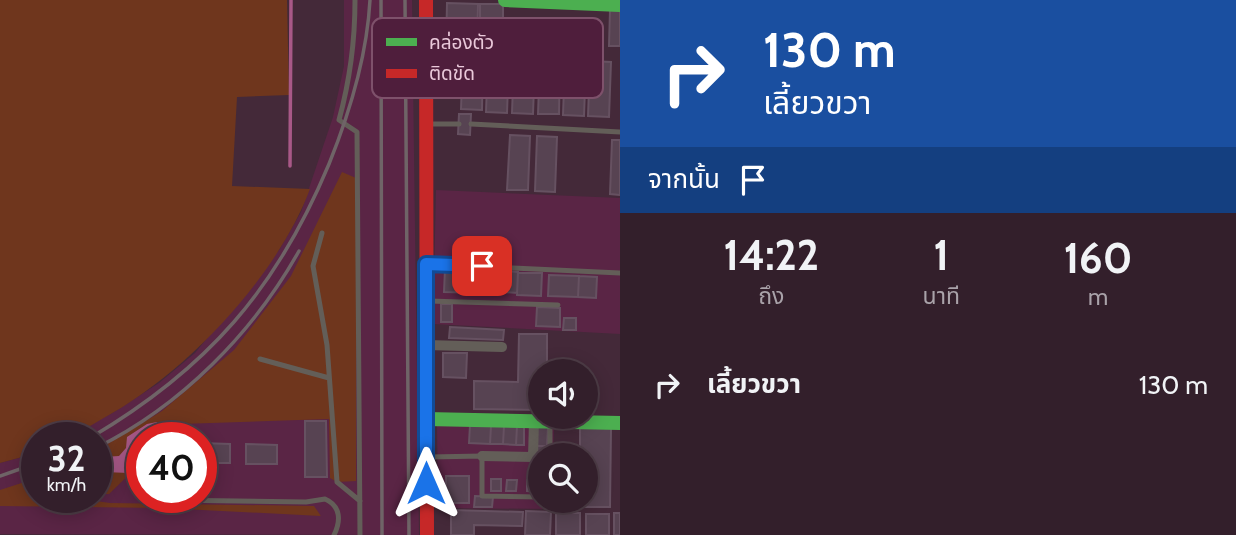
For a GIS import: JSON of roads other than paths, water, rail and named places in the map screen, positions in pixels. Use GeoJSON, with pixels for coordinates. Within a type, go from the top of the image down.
{"type":"FeatureCollection","features":[{"type":"Feature","properties":{"kind":"street"},"geometry":{"type":"LineString","coordinates":[[426,0],[426,18]]}},
{"type":"Feature","properties":{"kind":"street"},"geometry":{"type":"LineString","coordinates":[[505,0],[620,5]]}},
{"type":"Feature","properties":{"kind":"street"},"geometry":{"type":"LineString","coordinates":[[427,98],[427,535]]}},
{"type":"Feature","properties":{"kind":"street"},"geometry":{"type":"LineString","coordinates":[[426,345],[502,347]]}},
{"type":"Feature","properties":{"kind":"street"},"geometry":{"type":"LineString","coordinates":[[426,419],[528,421]]}},
{"type":"Feature","properties":{"kind":"street"},"geometry":{"type":"LineString","coordinates":[[598,423],[620,423]]}},
{"type":"Feature","properties":{"kind":"street"},"geometry":{"type":"LineString","coordinates":[[482,456],[533,457],[534,429]]}},
{"type":"Feature","properties":{"kind":"lane"},"geometry":{"type":"LineString","coordinates":[[355,0],[352,57],[340,120],[357,132],[360,535]]}},
{"type":"Feature","properties":{"kind":"lane"},"geometry":{"type":"LineString","coordinates":[[427,124],[458,124]]}},
{"type":"Feature","properties":{"kind":"lane"},"geometry":{"type":"LineString","coordinates":[[471,124],[620,132]]}},
{"type":"Feature","properties":{"kind":"lane"},"geometry":{"type":"LineString","coordinates":[[322,233],[313,266],[320,299],[329,378],[337,482],[360,501]]}},
{"type":"Feature","properties":{"kind":"lane"},"geometry":{"type":"LineString","coordinates":[[426,264],[620,273]]}},
{"type":"Feature","properties":{"kind":"lane"},"geometry":{"type":"LineString","coordinates":[[426,301],[558,305]]}},
{"type":"Feature","properties":{"kind":"lane"},"geometry":{"type":"LineString","coordinates":[[260,359],[329,378]]}},
{"type":"Feature","properties":{"kind":"lane"},"geometry":{"type":"LineString","coordinates":[[426,457],[482,456],[482,496],[528,497]]}},
{"type":"Feature","properties":{"kind":"lane"},"geometry":{"type":"LineString","coordinates":[[217,501],[306,502],[325,499],[336,506],[339,513],[334,535]]}},
{"type":"Feature","properties":{"kind":"waterway"},"geometry":{"type":"LineString","coordinates":[[290,166],[291,0]]}},
{"type":"Feature","properties":{"kind":"railway"},"geometry":{"type":"LineString","coordinates":[[112,424],[169,384],[203,354],[234,322],[286,250],[309,209],[344,124],[361,63],[370,0]]}},
{"type":"Feature","properties":{"kind":"railway"},"geometry":{"type":"LineString","coordinates":[[381,0],[381,18]]}},
{"type":"Feature","properties":{"kind":"railway"},"geometry":{"type":"LineString","coordinates":[[405,0],[405,18]]}},
{"type":"Feature","properties":{"kind":"railway"},"geometry":{"type":"LineString","coordinates":[[381,98],[382,535]]}},
{"type":"Feature","properties":{"kind":"railway"},"geometry":{"type":"LineString","coordinates":[[406,98],[409,535]]}},
{"type":"Feature","properties":{"kind":"railway"},"geometry":{"type":"LineString","coordinates":[[112,439],[157,411],[212,364],[260,310],[299,251]]}},
{"type":"Feature","properties":{"kind":"railway"},"geometry":{"type":"LineString","coordinates":[[0,476],[21,469]]}}]}
